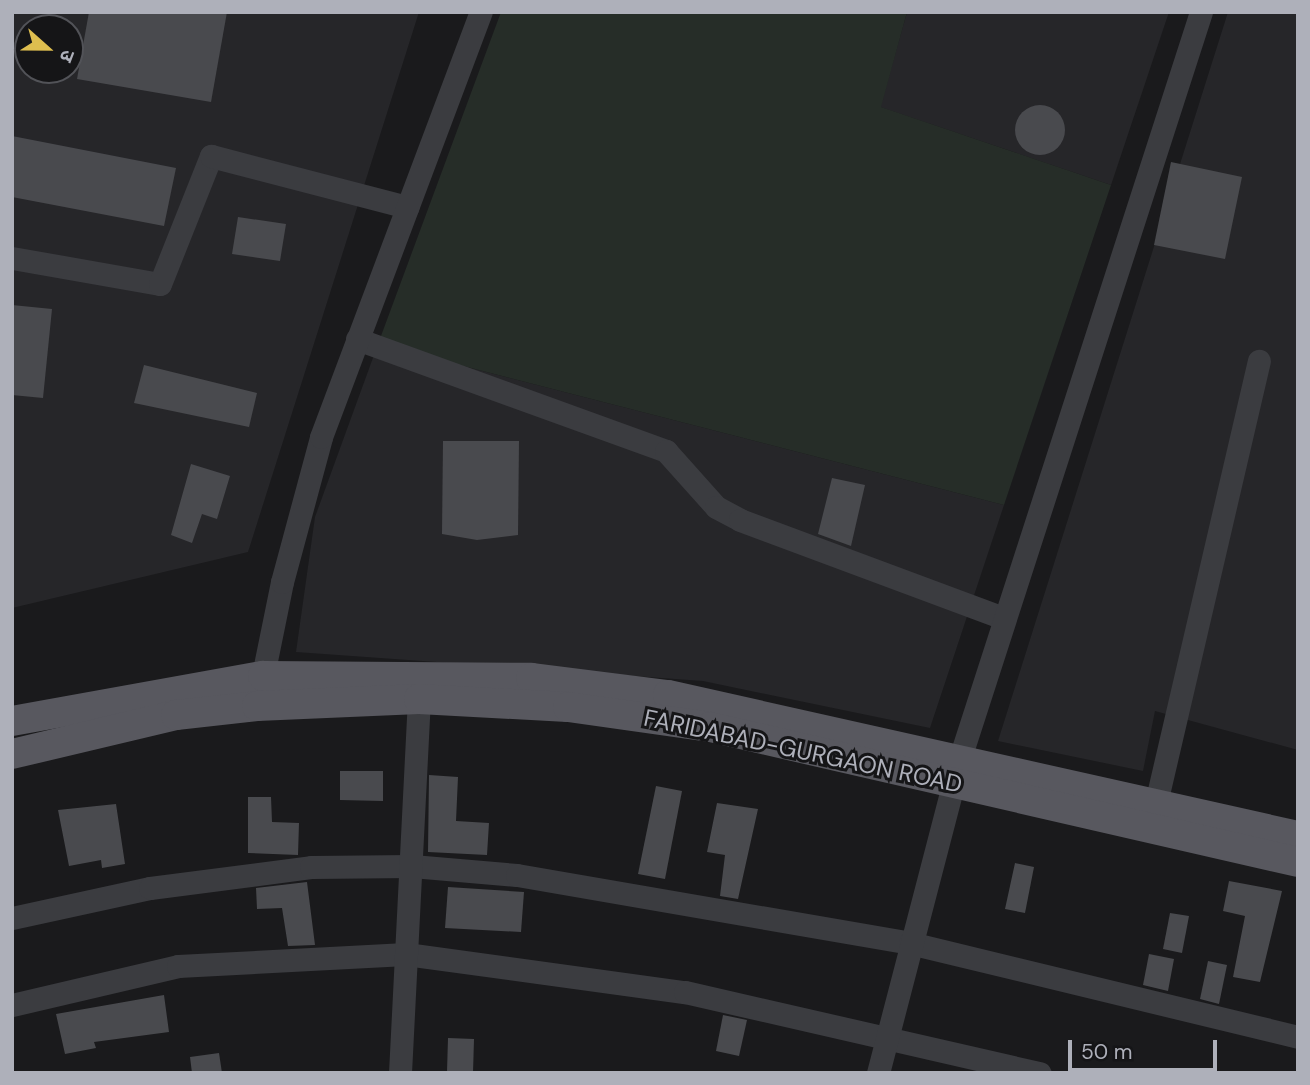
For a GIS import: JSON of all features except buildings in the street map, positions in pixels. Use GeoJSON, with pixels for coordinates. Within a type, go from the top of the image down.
{"type":"FeatureCollection","features":[{"type":"Feature","properties":{"kind":"main road","name":"FARIDABAD-GURGAON ROAD"},"geometry":{"type":"LineString","coordinates":[[12,721],[263,676],[531,678],[668,695],[1298,862]]}},
{"type":"Feature","properties":{"kind":"main road","name":"FARIDABAD-GURGAON ROAD"},"geometry":{"type":"LineString","coordinates":[[12,754],[176,715],[257,706],[419,699],[568,707],[710,727],[1156,803],[1298,836]]}},
{"type":"Feature","properties":{"kind":"street"},"geometry":{"type":"LineString","coordinates":[[257,706],[313,464],[357,339],[481,12]]}},
{"type":"Feature","properties":{"kind":"street"},"geometry":{"type":"LineString","coordinates":[[878,1073],[957,770],[1003,618],[1202,12]]}},
{"type":"Feature","properties":{"kind":"street"},"geometry":{"type":"LineString","coordinates":[[12,258],[160,284],[211,156],[407,207]]}},
{"type":"Feature","properties":{"kind":"street"},"geometry":{"type":"LineString","coordinates":[[357,339],[666,451],[716,507],[740,520],[1003,618]]}},
{"type":"Feature","properties":{"kind":"street"},"geometry":{"type":"LineString","coordinates":[[1156,803],[1259,361]]}},
{"type":"Feature","properties":{"kind":"street"},"geometry":{"type":"LineString","coordinates":[[400,1073],[419,699]]}},
{"type":"Feature","properties":{"kind":"street"},"geometry":{"type":"LineString","coordinates":[[12,918],[150,888],[257,873],[412,866],[561,881],[910,943],[1298,1037]]}},
{"type":"Feature","properties":{"kind":"street"},"geometry":{"type":"LineString","coordinates":[[12,1005],[178,967],[406,954],[632,982],[1040,1073]]}},
{"type":"Feature","properties":{"kind":"shaded area"},"geometry":{"type":"Polygon","coordinates":[[[12,12],[419,12],[248,552],[12,608],[12,12]]]}},
{"type":"Feature","properties":{"kind":"shaded area"},"geometry":{"type":"Polygon","coordinates":[[[501,12],[907,12],[881,107],[1111,185],[1004,505],[378,344],[501,12]]]}},
{"type":"Feature","properties":{"kind":"shaded area"},"geometry":{"type":"Polygon","coordinates":[[[907,12],[1169,12],[1111,185],[880,107],[907,12]]]}},
{"type":"Feature","properties":{"kind":"shaded area"},"geometry":{"type":"Polygon","coordinates":[[[1228,12],[1298,12],[1298,750],[1155,711],[1143,771],[998,741],[1228,12]]]}},
{"type":"Feature","properties":{"kind":"shaded area"},"geometry":{"type":"Polygon","coordinates":[[[378,344],[1004,505],[930,728],[703,681],[296,652],[315,517],[378,344]]]}}]}
